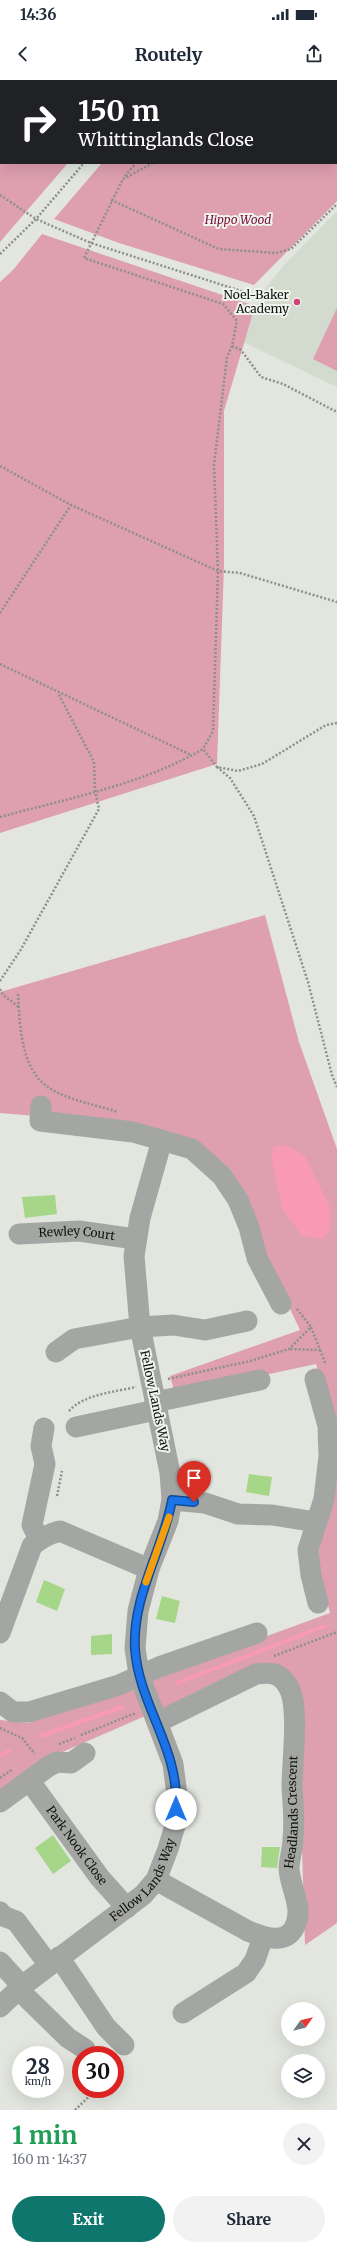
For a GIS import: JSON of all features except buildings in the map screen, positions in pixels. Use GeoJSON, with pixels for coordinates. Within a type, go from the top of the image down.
{"type":"FeatureCollection","features":[{"type":"Feature","properties":{"kind":"street"},"geometry":{"type":"LineString","coordinates":[[42,1106],[40,1121],[133,1132],[192,1149],[222,1176],[238,1200],[249,1227],[257,1258],[281,1304]]}},
{"type":"Feature","properties":{"kind":"street","name":"Fellow Lands Way"},"geometry":{"type":"LineString","coordinates":[[0,2007],[20,1988],[54,1961],[143,1895],[156,1880],[176,1822],[177,1795],[173,1764],[139,1675],[135,1648],[138,1611],[149,1569],[168,1521],[172,1500],[170,1472],[140,1327],[134,1256],[135,1239],[162,1140]]}},
{"type":"Feature","properties":{"kind":"street","name":"Rewley Court"},"geometry":{"type":"LineString","coordinates":[[18,1234],[79,1231],[135,1239]]}},
{"type":"Feature","properties":{"kind":"street"},"geometry":{"type":"LineString","coordinates":[[56,1352],[74,1339],[140,1327],[173,1325],[205,1330],[247,1321]]}},
{"type":"Feature","properties":{"kind":"street"},"geometry":{"type":"LineString","coordinates":[[76,1427],[154,1398],[260,1380]]}},
{"type":"Feature","properties":{"kind":"street"},"geometry":{"type":"LineString","coordinates":[[315,1380],[328,1426],[329,1456],[324,1499],[308,1550],[311,1575],[318,1602]]}},
{"type":"Feature","properties":{"kind":"street"},"geometry":{"type":"LineString","coordinates":[[39,1539],[32,1525],[45,1464],[41,1446],[44,1428]]}},
{"type":"Feature","properties":{"kind":"street"},"geometry":{"type":"LineString","coordinates":[[172,1500],[206,1504],[238,1514],[272,1515],[316,1522]]}},
{"type":"Feature","properties":{"kind":"street"},"geometry":{"type":"LineString","coordinates":[[0,1633],[32,1546],[39,1539],[60,1531],[149,1569]]}},
{"type":"Feature","properties":{"kind":"street"},"geometry":{"type":"LineString","coordinates":[[0,1703],[13,1712],[28,1712],[119,1685],[139,1675],[257,1633]]}},
{"type":"Feature","properties":{"kind":"street","name":"Headlands Crescent"},"geometry":{"type":"LineString","coordinates":[[156,1880],[248,1931],[263,1937],[278,1940],[288,1935],[294,1928],[298,1916],[289,1869],[295,1814],[292,1788],[293,1714],[291,1692],[283,1679],[271,1673],[256,1674],[158,1722]]}},
{"type":"Feature","properties":{"kind":"street"},"geometry":{"type":"LineString","coordinates":[[2,1801],[29,1780],[42,1760],[71,1763],[85,1753]]}},
{"type":"Feature","properties":{"kind":"street","name":"Park Nook Close"},"geometry":{"type":"LineString","coordinates":[[29,1780],[100,1878],[127,1908]]}},
{"type":"Feature","properties":{"kind":"street"},"geometry":{"type":"LineString","coordinates":[[0,1912],[3,1916],[16,1921],[54,1961],[106,2027],[124,2045]]}},
{"type":"Feature","properties":{"kind":"street"},"geometry":{"type":"LineString","coordinates":[[183,2013],[246,1973],[255,1960],[263,1937]]}},
{"type":"Feature","properties":{"kind":"street"},"geometry":{"type":"LineString","coordinates":[[0,1962],[20,1988],[68,2038],[80,2046]]}},
{"type":"Feature","properties":{"kind":"path"},"geometry":{"type":"LineString","coordinates":[[0,254],[36,219],[83,164]]}},
{"type":"Feature","properties":{"kind":"path"},"geometry":{"type":"LineString","coordinates":[[0,817],[95,791],[135,778],[192,755],[203,748],[212,731],[218,571],[214,465],[227,357],[232,346],[237,321],[223,304],[84,258],[111,200],[123,179],[135,164]]}},
{"type":"Feature","properties":{"kind":"path"},"geometry":{"type":"LineString","coordinates":[[123,179],[151,164]]}},
{"type":"Feature","properties":{"kind":"path"},"geometry":{"type":"LineString","coordinates":[[0,195],[36,219],[91,243],[260,297]]}},
{"type":"Feature","properties":{"kind":"path"},"geometry":{"type":"LineString","coordinates":[[111,200],[219,249],[276,253],[291,249],[337,204]]}},
{"type":"Feature","properties":{"kind":"path"},"geometry":{"type":"LineString","coordinates":[[232,346],[241,350],[261,378],[284,384],[337,412]]}},
{"type":"Feature","properties":{"kind":"path"},"geometry":{"type":"LineString","coordinates":[[0,466],[71,505],[218,571],[240,573],[337,602]]}},
{"type":"Feature","properties":{"kind":"path"},"geometry":{"type":"LineString","coordinates":[[0,613],[71,505]]}},
{"type":"Feature","properties":{"kind":"path"},"geometry":{"type":"LineString","coordinates":[[0,664],[58,693],[192,755]]}},
{"type":"Feature","properties":{"kind":"path"},"geometry":{"type":"LineString","coordinates":[[0,981],[20,951],[99,809],[95,791],[94,762],[58,693]]}},
{"type":"Feature","properties":{"kind":"path"},"geometry":{"type":"LineString","coordinates":[[216,767],[238,771],[262,764],[326,725],[337,722]]}},
{"type":"Feature","properties":{"kind":"path"},"geometry":{"type":"LineString","coordinates":[[203,748],[216,767],[230,778],[254,816],[308,982],[332,1075],[337,1088]]}},
{"type":"Feature","properties":{"kind":"path"},"geometry":{"type":"LineString","coordinates":[[0,989],[3,995],[19,1007]]}},
{"type":"Feature","properties":{"kind":"path"},"geometry":{"type":"LineString","coordinates":[[154,1398],[250,1360],[289,1349],[320,1350],[311,1328],[289,1349]]}},
{"type":"Feature","properties":{"kind":"path"},"geometry":{"type":"LineString","coordinates":[[0,1728],[22,1738],[42,1760]]}},
{"type":"Feature","properties":{"kind":"path"},"geometry":{"type":"LineString","coordinates":[[75,2110],[88,2098]]}},
{"type":"Feature","properties":{"kind":"shaded area","name":"Noel-Baker Academy"},"geometry":{"type":"Polygon","coordinates":[[[337,211],[337,387],[243,342],[252,313],[265,289],[285,264],[337,211]]]}},
{"type":"Feature","properties":{"kind":"shaded area"},"geometry":{"type":"Polygon","coordinates":[[[287,1145],[305,1156],[330,1207],[330,1230],[322,1239],[302,1236],[282,1209],[272,1161],[273,1147],[287,1145]]]}},
{"type":"Feature","properties":{"kind":"green space"},"geometry":{"type":"Polygon","coordinates":[[[0,164],[67,164],[0,242],[0,164]]]}},
{"type":"Feature","properties":{"kind":"green space","name":"Hippo Wood"},"geometry":{"type":"Polygon","coordinates":[[[101,164],[337,164],[337,201],[254,285],[119,243],[54,219],[101,164]]]}},
{"type":"Feature","properties":{"kind":"green space"},"geometry":{"type":"Polygon","coordinates":[[[42,234],[255,306],[224,411],[224,566],[217,764],[0,833],[0,282],[13,270],[42,234]]]}},
{"type":"Feature","properties":{"kind":"green space"},"geometry":{"type":"Polygon","coordinates":[[[337,308],[337,371],[313,359],[337,308]]]}},
{"type":"Feature","properties":{"kind":"green space"},"geometry":{"type":"Polygon","coordinates":[[[265,915],[299,1042],[337,1149],[337,1923],[305,1945],[297,1684],[267,1663],[58,1754],[0,1797],[0,1720],[28,1723],[330,1613],[317,1560],[334,1481],[335,1430],[316,1364],[175,1394],[170,1376],[300,1330],[266,1258],[229,1171],[95,1121],[0,1113],[0,992],[265,915]]]}},
{"type":"Feature","properties":{"kind":"waterway"},"geometry":{"type":"LineString","coordinates":[[177,1683],[325,1626]]}},
{"type":"Feature","properties":{"kind":"waterway"},"geometry":{"type":"LineString","coordinates":[[41,1736],[122,1707]]}},
{"type":"Feature","properties":{"kind":"waterway"},"geometry":{"type":"LineString","coordinates":[[0,1756],[9,1751]]}},
{"type":"Feature","properties":{"kind":"slow traffic"},"geometry":{"type":"LineString","coordinates":[[146,1582],[149,1569],[160,1545],[169,1517]]}},
{"type":"Feature","properties":{"kind":"place","name":"Noel-Baker Academy"},"geometry":{"type":"Point","coordinates":[297,302]}},
{"type":"Feature","properties":{"kind":"route"},"geometry":{"type":"LineString","coordinates":[[176,1809],[177,1795],[173,1764],[139,1675],[135,1648],[138,1611],[149,1569],[160,1545],[168,1521],[172,1500],[194,1502]]}}]}
